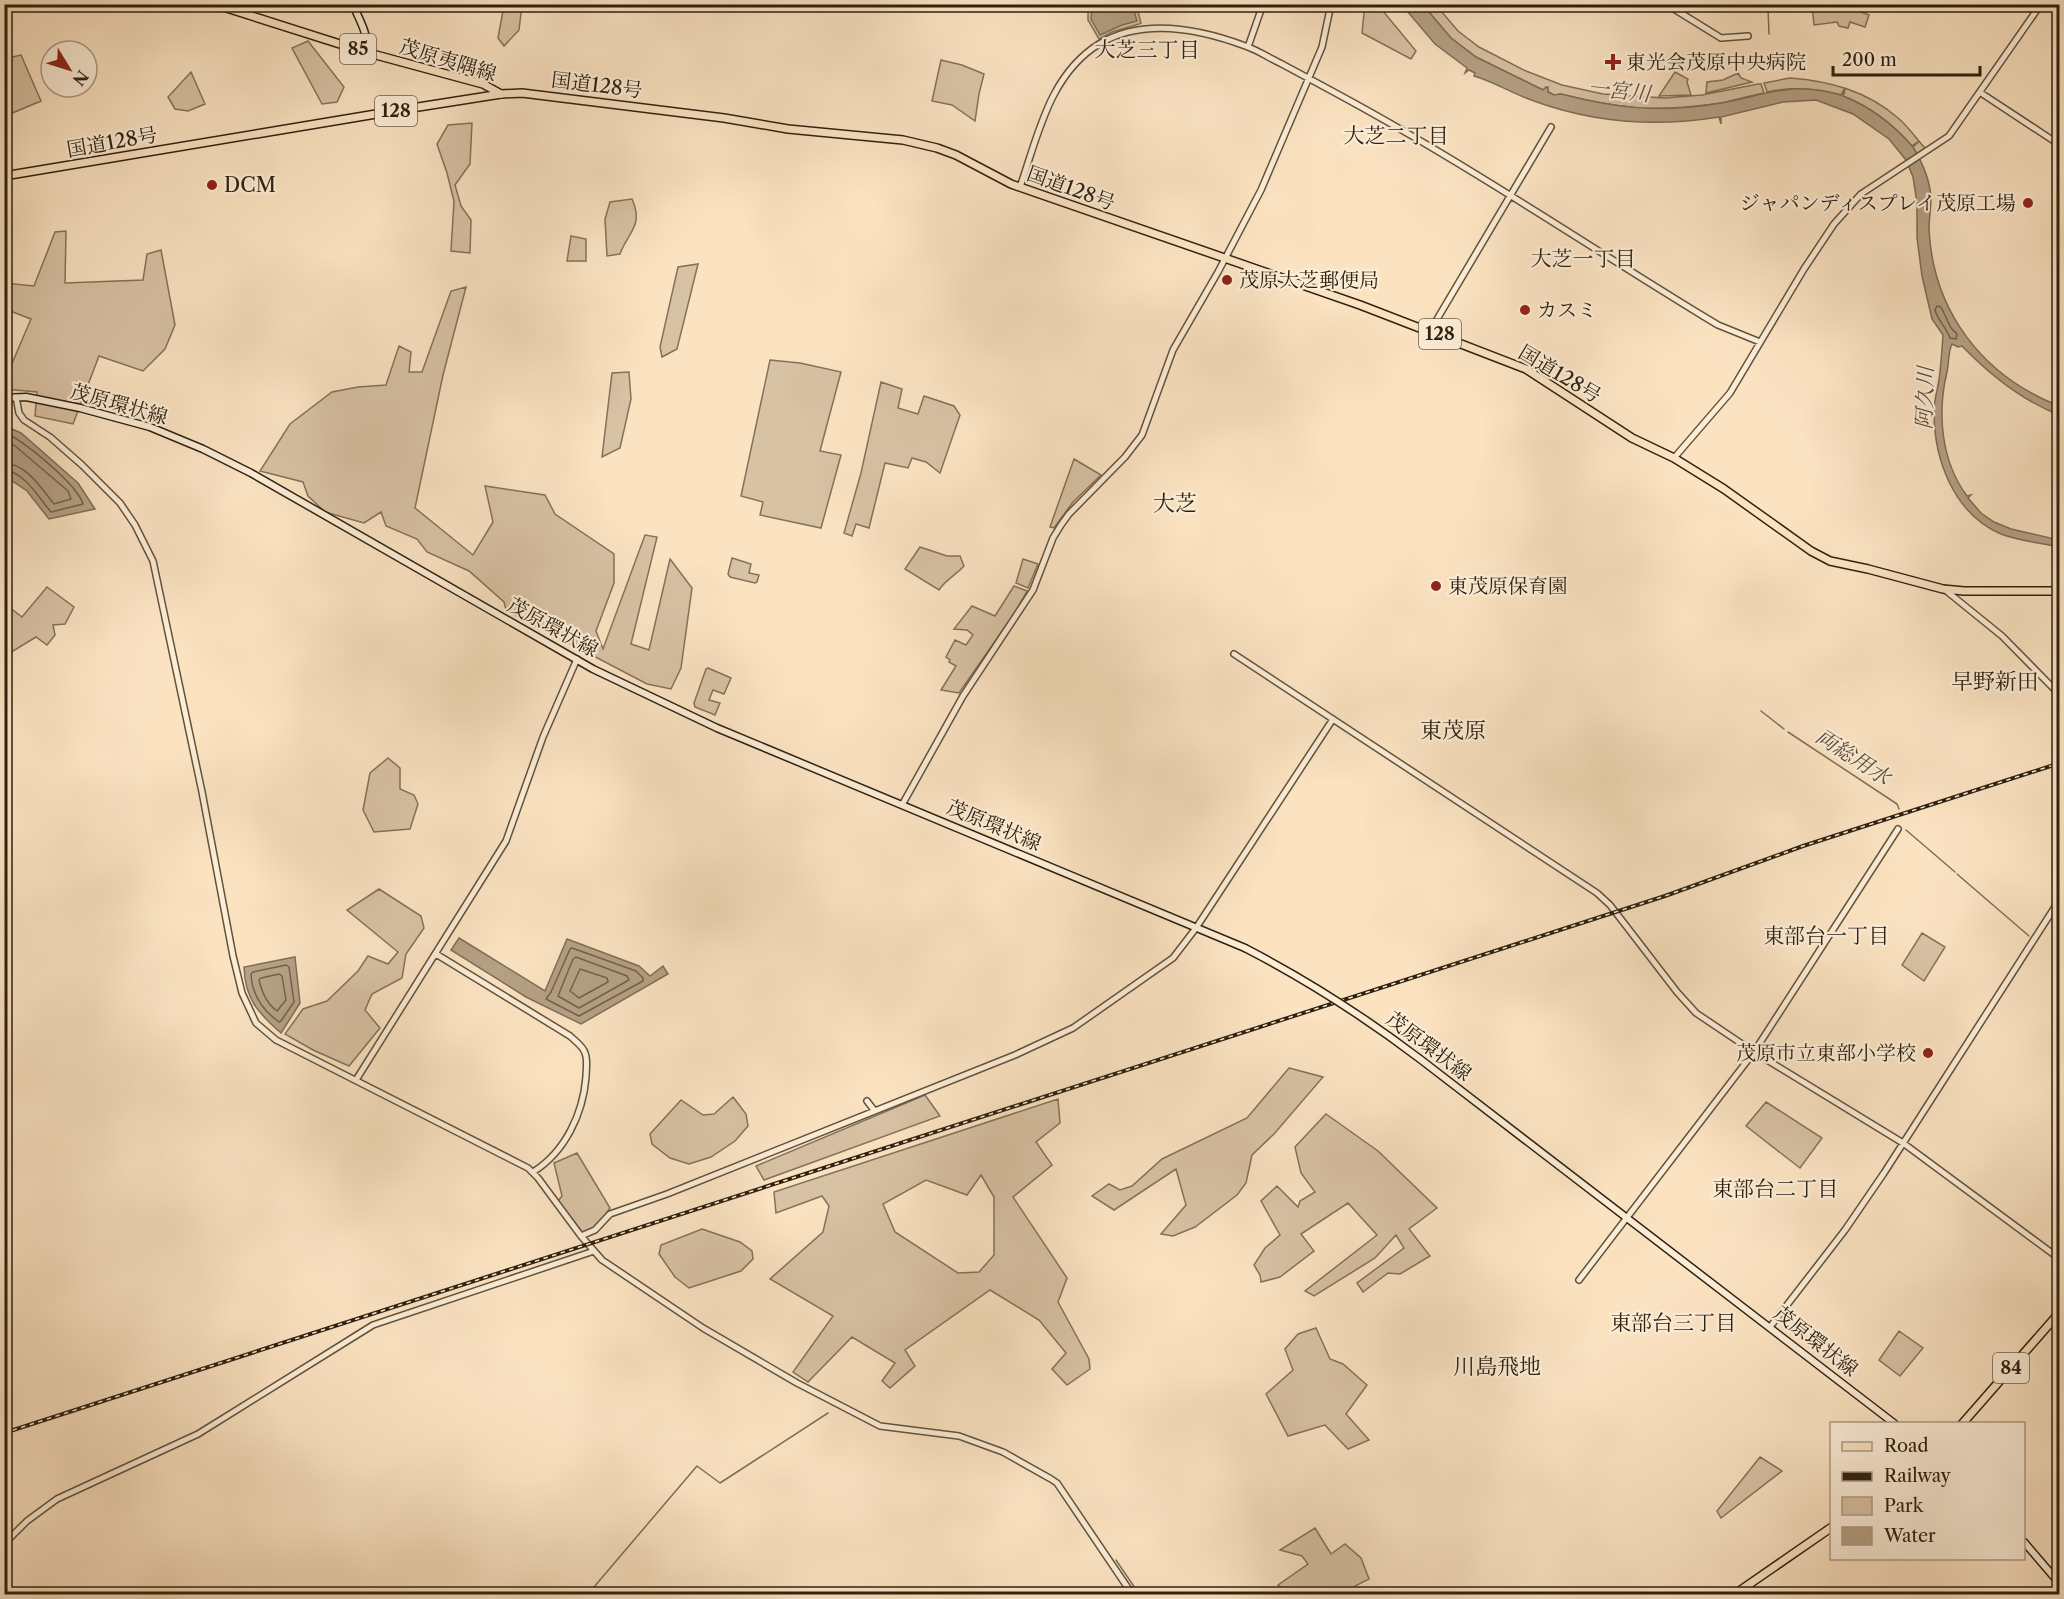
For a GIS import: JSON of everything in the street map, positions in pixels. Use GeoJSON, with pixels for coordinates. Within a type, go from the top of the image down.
{"type":"FeatureCollection","features":[{"type":"Feature","properties":{"kind":"main road","name":"茂原夷隅線"},"geometry":{"type":"LineString","coordinates":[[214,4],[365,52],[483,84],[501,94]]}},
{"type":"Feature","properties":{"kind":"main road"},"geometry":{"type":"LineString","coordinates":[[353,4],[367,35],[368,43],[365,52]]}},
{"type":"Feature","properties":{"kind":"main road","name":"国道128号"},"geometry":{"type":"LineString","coordinates":[[4,176],[501,94],[522,93],[553,95],[788,129],[903,140],[956,155],[1020,187],[1432,331],[1532,372],[1632,438],[1674,458],[1724,489],[1811,552],[1830,561],[1943,589],[2060,591]]}},
{"type":"Feature","properties":{"kind":"main road","name":"茂原環状線"},"geometry":{"type":"LineString","coordinates":[[4,398],[26,397],[81,408],[150,428],[203,449],[251,472],[370,543],[593,669],[717,728],[1245,948],[1293,973],[1336,999],[1420,1059],[1892,1422]]}},
{"type":"Feature","properties":{"kind":"main road","name":"84"},"geometry":{"type":"LineString","coordinates":[[1964,1422],[2060,1312]]}},
{"type":"Feature","properties":{"kind":"main road"},"geometry":{"type":"LineString","coordinates":[[1735,1594],[1830,1528]]}},
{"type":"Feature","properties":{"kind":"main road"},"geometry":{"type":"LineString","coordinates":[[2025,1543],[2060,1584]]}},
{"type":"Feature","properties":{"kind":"street"},"geometry":{"type":"LineString","coordinates":[[1248,47],[1263,4]]}},
{"type":"Feature","properties":{"kind":"street"},"geometry":{"type":"LineString","coordinates":[[902,805],[963,696],[1033,590],[1060,525],[1125,457],[1142,435],[1173,350],[1261,190],[1322,47],[1331,4]]}},
{"type":"Feature","properties":{"kind":"street"},"geometry":{"type":"LineString","coordinates":[[1666,4],[1721,38],[1748,36]]}},
{"type":"Feature","properties":{"kind":"street"},"geometry":{"type":"LineString","coordinates":[[1674,458],[1730,393],[1834,224],[1861,194],[1928,152],[1949,136],[2041,4]]}},
{"type":"Feature","properties":{"kind":"street"},"geometry":{"type":"LineString","coordinates":[[1020,187],[1052,96],[1072,67],[1100,44],[1122,33],[1163,27],[1190,31],[1248,47],[1431,146],[1718,325],[1760,342]]}},
{"type":"Feature","properties":{"kind":"street"},"geometry":{"type":"LineString","coordinates":[[1981,93],[2060,145]]}},
{"type":"Feature","properties":{"kind":"street"},"geometry":{"type":"LineString","coordinates":[[1432,331],[1551,127]]}},
{"type":"Feature","properties":{"kind":"street"},"geometry":{"type":"LineString","coordinates":[[16,398],[19,413],[24,420],[50,437],[82,465],[120,504],[135,525],[153,561],[202,792],[233,956],[242,993],[256,1023],[269,1035],[521,1164],[533,1172],[581,1236],[608,1265],[688,1319],[797,1383],[880,1426],[959,1436],[1003,1452],[1051,1479],[1057,1483],[1132,1594]]}},
{"type":"Feature","properties":{"kind":"street"},"geometry":{"type":"LineString","coordinates":[[1943,589],[2002,636],[2060,695]]}},
{"type":"Feature","properties":{"kind":"street"},"geometry":{"type":"LineString","coordinates":[[1234,654],[1597,893],[1610,905],[1689,1006],[1704,1019],[1903,1143],[2060,1259]]}},
{"type":"Feature","properties":{"kind":"street"},"geometry":{"type":"LineString","coordinates":[[356,1080],[509,834],[543,737],[577,659]]}},
{"type":"Feature","properties":{"kind":"street"},"geometry":{"type":"LineString","coordinates":[[581,1236],[595,1230],[610,1214],[667,1194],[1016,1055],[1073,1028],[1173,958],[1196,928],[1333,719]]}},
{"type":"Feature","properties":{"kind":"street"},"geometry":{"type":"LineString","coordinates":[[1579,1280],[1754,1052],[1898,829]]}},
{"type":"Feature","properties":{"kind":"street"},"geometry":{"type":"LineString","coordinates":[[1770,1327],[1845,1230],[2060,899]]}},
{"type":"Feature","properties":{"kind":"street"},"geometry":{"type":"LineString","coordinates":[[436,954],[570,1036],[580,1044],[585,1053],[587,1065],[585,1092],[578,1114],[562,1145],[533,1172]]}},
{"type":"Feature","properties":{"kind":"street"},"geometry":{"type":"LineString","coordinates":[[867,1101],[874,1110]]}},
{"type":"Feature","properties":{"kind":"street"},"geometry":{"type":"LineString","coordinates":[[4,1544],[27,1521],[57,1499],[198,1434],[373,1325],[594,1251]]}},
{"type":"Feature","properties":{"kind":"green space"},"geometry":{"type":"Polygon","coordinates":[[[1136,4],[1141,23],[1112,32],[1099,39],[1088,20],[1088,5],[1136,4]]]}},
{"type":"Feature","properties":{"kind":"green space"},"geometry":{"type":"Polygon","coordinates":[[[504,5],[522,5],[519,30],[504,46],[498,38],[504,5]]]}},
{"type":"Feature","properties":{"kind":"green space"},"geometry":{"type":"Polygon","coordinates":[[[1367,5],[1378,5],[1416,51],[1411,59],[1362,33],[1367,5]]]}},
{"type":"Feature","properties":{"kind":"green space"},"geometry":{"type":"Polygon","coordinates":[[[1423,5],[1436,5],[1458,31],[1479,47],[1526,71],[1562,85],[1603,94],[1665,98],[1702,95],[1758,84],[1761,84],[1764,93],[1727,102],[1673,108],[1636,108],[1561,94],[1554,95],[1548,92],[1548,87],[1543,90],[1476,57],[1451,38],[1423,5]]]}},
{"type":"Feature","properties":{"kind":"green space"},"geometry":{"type":"Polygon","coordinates":[[[1812,5],[1843,5],[1869,15],[1865,27],[1850,22],[1848,28],[1839,26],[1837,22],[1814,25],[1812,5]]]}},
{"type":"Feature","properties":{"kind":"green space"},"geometry":{"type":"Polygon","coordinates":[[[308,41],[344,87],[337,102],[322,104],[292,48],[308,41]]]}},
{"type":"Feature","properties":{"kind":"green space"},"geometry":{"type":"Polygon","coordinates":[[[21,55],[41,101],[5,116],[5,69],[8,58],[21,55]]]}},
{"type":"Feature","properties":{"kind":"green space"},"geometry":{"type":"Polygon","coordinates":[[[941,60],[984,74],[975,121],[952,105],[932,101],[941,60]]]}},
{"type":"Feature","properties":{"kind":"green space"},"geometry":{"type":"Polygon","coordinates":[[[191,72],[205,104],[188,111],[175,109],[168,97],[191,72]]]}},
{"type":"Feature","properties":{"kind":"green space"},"geometry":{"type":"Polygon","coordinates":[[[1675,72],[1688,79],[1691,95],[1659,96],[1675,72]]]}},
{"type":"Feature","properties":{"kind":"green space"},"geometry":{"type":"Polygon","coordinates":[[[1738,73],[1741,78],[1752,82],[1706,93],[1707,82],[1723,80],[1738,73]]]}},
{"type":"Feature","properties":{"kind":"green space"},"geometry":{"type":"Polygon","coordinates":[[[1790,78],[1834,85],[1861,94],[1902,122],[1926,149],[1917,154],[1912,147],[1915,144],[1912,146],[1872,111],[1843,96],[1845,89],[1842,95],[1804,89],[1767,92],[1764,83],[1790,78]]]}},
{"type":"Feature","properties":{"kind":"green space"},"geometry":{"type":"Polygon","coordinates":[[[472,123],[470,164],[455,185],[461,206],[471,220],[470,253],[451,251],[454,201],[437,144],[448,125],[472,123]]]}},
{"type":"Feature","properties":{"kind":"green space"},"geometry":{"type":"Polygon","coordinates":[[[632,199],[636,216],[634,228],[620,254],[607,256],[605,219],[610,202],[632,199]]]}},
{"type":"Feature","properties":{"kind":"green space"},"geometry":{"type":"Polygon","coordinates":[[[66,231],[65,283],[143,280],[147,254],[161,250],[175,325],[165,349],[143,371],[99,356],[73,424],[35,416],[37,392],[5,389],[5,375],[7,375],[31,319],[5,309],[5,283],[34,286],[55,232],[66,231]]]}},
{"type":"Feature","properties":{"kind":"green space"},"geometry":{"type":"Polygon","coordinates":[[[571,236],[586,239],[586,261],[567,261],[571,236]]]}},
{"type":"Feature","properties":{"kind":"green space"},"geometry":{"type":"Polygon","coordinates":[[[698,264],[677,349],[662,357],[660,347],[678,267],[698,264]]]}},
{"type":"Feature","properties":{"kind":"green space"},"geometry":{"type":"Polygon","coordinates":[[[466,287],[443,375],[415,508],[473,555],[493,522],[485,486],[545,495],[555,514],[614,554],[614,583],[596,631],[603,649],[645,535],[657,537],[631,644],[649,650],[670,559],[692,588],[681,668],[671,689],[647,684],[506,610],[504,602],[469,571],[427,552],[417,539],[386,526],[381,512],[364,523],[325,512],[308,496],[303,482],[260,471],[290,424],[332,392],[386,385],[399,346],[411,352],[409,372],[422,372],[451,291],[466,287]]]}},
{"type":"Feature","properties":{"kind":"green space"},"geometry":{"type":"Polygon","coordinates":[[[770,360],[800,363],[841,372],[820,451],[841,455],[821,528],[760,515],[763,502],[741,496],[770,360]]]}},
{"type":"Feature","properties":{"kind":"green space"},"geometry":{"type":"Polygon","coordinates":[[[629,372],[631,399],[620,448],[602,457],[612,373],[629,372]]]}},
{"type":"Feature","properties":{"kind":"green space"},"geometry":{"type":"Polygon","coordinates":[[[881,382],[902,389],[898,408],[918,414],[924,396],[954,406],[960,415],[940,473],[926,462],[912,458],[908,468],[885,463],[869,528],[856,524],[852,536],[844,533],[861,473],[881,382]]]}},
{"type":"Feature","properties":{"kind":"green space"},"geometry":{"type":"Polygon","coordinates":[[[1074,459],[1101,475],[1073,502],[1054,528],[1050,527],[1074,459]]]}},
{"type":"Feature","properties":{"kind":"green space"},"geometry":{"type":"Polygon","coordinates":[[[920,547],[947,556],[960,556],[964,566],[939,590],[905,569],[920,547]]]}},
{"type":"Feature","properties":{"kind":"green space"},"geometry":{"type":"Polygon","coordinates":[[[732,558],[751,564],[749,573],[759,575],[757,582],[730,577],[728,574],[732,558]]]}},
{"type":"Feature","properties":{"kind":"green space"},"geometry":{"type":"Polygon","coordinates":[[[1023,559],[1038,564],[1028,588],[1016,583],[1023,559]]]}},
{"type":"Feature","properties":{"kind":"green space"},"geometry":{"type":"Polygon","coordinates":[[[1014,586],[1027,591],[1014,614],[959,693],[941,690],[956,666],[946,657],[955,640],[966,645],[973,635],[967,630],[954,629],[972,606],[995,616],[1014,586]]]}},
{"type":"Feature","properties":{"kind":"green space"},"geometry":{"type":"Polygon","coordinates":[[[47,587],[74,607],[65,624],[53,625],[55,635],[47,645],[36,637],[5,656],[5,604],[22,617],[47,587]]]}},
{"type":"Feature","properties":{"kind":"green space"},"geometry":{"type":"Polygon","coordinates":[[[708,668],[731,678],[724,694],[713,690],[709,700],[720,703],[715,715],[695,707],[694,703],[708,668]]]}},
{"type":"Feature","properties":{"kind":"green space"},"geometry":{"type":"Polygon","coordinates":[[[388,758],[400,768],[400,789],[414,795],[418,804],[410,829],[374,832],[363,810],[370,773],[388,758]]]}},
{"type":"Feature","properties":{"kind":"green space"},"geometry":{"type":"Polygon","coordinates":[[[379,889],[421,916],[424,928],[406,954],[402,978],[372,994],[365,1010],[380,1028],[349,1066],[285,1034],[303,1009],[327,1001],[358,971],[368,956],[388,964],[398,952],[347,910],[379,889]]]}},
{"type":"Feature","properties":{"kind":"green space"},"geometry":{"type":"Polygon","coordinates":[[[1922,933],[1945,947],[1924,981],[1902,965],[1922,933]]]}},
{"type":"Feature","properties":{"kind":"green space"},"geometry":{"type":"Polygon","coordinates":[[[1289,1068],[1323,1077],[1274,1134],[1252,1155],[1246,1183],[1237,1195],[1195,1227],[1173,1236],[1161,1234],[1186,1205],[1176,1169],[1114,1210],[1092,1196],[1109,1184],[1120,1190],[1132,1186],[1162,1159],[1247,1118],[1289,1068]]]}},
{"type":"Feature","properties":{"kind":"green space"},"geometry":{"type":"Polygon","coordinates":[[[925,1095],[940,1116],[764,1180],[756,1166],[925,1095]]]}},
{"type":"Feature","properties":{"kind":"green space"},"geometry":{"type":"Polygon","coordinates":[[[733,1097],[746,1114],[748,1126],[735,1141],[711,1157],[689,1164],[670,1158],[652,1144],[650,1134],[681,1100],[703,1115],[714,1114],[733,1097]]]}},
{"type":"Feature","properties":{"kind":"green space"},"geometry":{"type":"Polygon","coordinates":[[[1058,1099],[1060,1123],[1036,1142],[1052,1165],[1013,1197],[1067,1278],[1058,1302],[1089,1359],[1090,1369],[1067,1385],[1052,1369],[1066,1353],[1039,1320],[990,1290],[905,1350],[915,1366],[890,1388],[882,1381],[895,1363],[852,1337],[808,1382],[793,1372],[833,1316],[770,1279],[823,1232],[829,1206],[822,1196],[776,1213],[774,1192],[1058,1099]],[[981,1175],[967,1195],[926,1180],[883,1204],[895,1232],[958,1273],[979,1272],[994,1255],[994,1197],[981,1175]]]}},
{"type":"Feature","properties":{"kind":"green space"},"geometry":{"type":"Polygon","coordinates":[[[1766,1102],[1822,1138],[1800,1168],[1746,1126],[1766,1102]]]}},
{"type":"Feature","properties":{"kind":"green space"},"geometry":{"type":"Polygon","coordinates":[[[1326,1114],[1378,1151],[1437,1208],[1409,1229],[1430,1256],[1400,1274],[1388,1273],[1363,1292],[1357,1283],[1404,1248],[1396,1235],[1375,1258],[1314,1296],[1305,1291],[1377,1235],[1348,1203],[1301,1234],[1314,1251],[1280,1277],[1261,1282],[1254,1265],[1265,1248],[1280,1235],[1261,1201],[1277,1186],[1298,1207],[1300,1201],[1315,1192],[1301,1173],[1295,1147],[1326,1114]]]}},
{"type":"Feature","properties":{"kind":"green space"},"geometry":{"type":"Polygon","coordinates":[[[577,1153],[610,1208],[600,1223],[586,1233],[582,1232],[558,1201],[562,1196],[554,1163],[577,1153]]]}},
{"type":"Feature","properties":{"kind":"green space"},"geometry":{"type":"Polygon","coordinates":[[[702,1229],[740,1242],[752,1251],[753,1259],[741,1271],[689,1288],[675,1277],[659,1254],[661,1245],[702,1229]]]}},
{"type":"Feature","properties":{"kind":"green space"},"geometry":{"type":"Polygon","coordinates":[[[1316,1328],[1330,1359],[1343,1364],[1367,1385],[1346,1414],[1369,1440],[1348,1449],[1325,1425],[1288,1436],[1266,1394],[1293,1370],[1285,1349],[1298,1334],[1316,1328]]]}},
{"type":"Feature","properties":{"kind":"green space"},"geometry":{"type":"Polygon","coordinates":[[[1899,1331],[1923,1348],[1900,1376],[1879,1360],[1899,1331]]]}},
{"type":"Feature","properties":{"kind":"green space"},"geometry":{"type":"Polygon","coordinates":[[[1760,1457],[1782,1471],[1721,1518],[1717,1511],[1760,1457]]]}},
{"type":"Feature","properties":{"kind":"green space"},"geometry":{"type":"Polygon","coordinates":[[[1315,1528],[1331,1554],[1345,1544],[1361,1558],[1369,1579],[1340,1594],[1321,1590],[1310,1595],[1299,1595],[1288,1592],[1278,1585],[1308,1564],[1302,1556],[1280,1550],[1315,1528]]]}},
{"type":"Feature","properties":{"kind":"water","name":"一宮川"},"geometry":{"type":"Polygon","coordinates":[[[1402,5],[1423,5],[1451,38],[1476,57],[1543,90],[1546,87],[1548,92],[1554,95],[1561,94],[1637,108],[1675,108],[1715,104],[1791,89],[1841,95],[1845,88],[1843,96],[1880,116],[1912,146],[1919,141],[1913,147],[1929,185],[1931,202],[1929,229],[1933,259],[1940,287],[1952,314],[1967,337],[1986,359],[2007,377],[2059,406],[2059,415],[2032,402],[1995,377],[1962,346],[1952,344],[1944,388],[1942,420],[1952,468],[1967,496],[1971,495],[1968,498],[1981,513],[1994,522],[2011,529],[2059,540],[2059,547],[2001,534],[1985,525],[1959,499],[1950,484],[1938,448],[1934,412],[1943,335],[1932,319],[1922,276],[1913,177],[1906,160],[1889,139],[1853,114],[1816,100],[1783,102],[1721,117],[1721,124],[1719,117],[1672,122],[1626,121],[1557,108],[1526,98],[1474,76],[1475,73],[1469,70],[1465,73],[1467,68],[1435,44],[1402,5]]]}},
{"type":"Feature","properties":{"kind":"water"},"geometry":{"type":"Polygon","coordinates":[[[1133,7],[1137,21],[1100,35],[1091,19],[1092,9],[1133,7]]]}},
{"type":"Feature","properties":{"kind":"water"},"geometry":{"type":"Polygon","coordinates":[[[5,426],[21,433],[78,483],[95,509],[49,519],[27,491],[5,476],[5,426]]]}},
{"type":"Feature","properties":{"kind":"water"},"geometry":{"type":"Polygon","coordinates":[[[459,938],[545,991],[567,939],[639,966],[650,976],[663,966],[668,974],[581,1024],[526,997],[451,950],[459,938]]]}},
{"type":"Feature","properties":{"kind":"water"},"geometry":{"type":"Polygon","coordinates":[[[295,957],[300,1003],[281,1033],[259,1012],[250,997],[244,967],[295,957]]]}},
{"type":"Feature","properties":{"kind":"waterway"},"geometry":{"type":"LineString","coordinates":[[1769,34],[1768,9],[1771,4]]}},
{"type":"Feature","properties":{"kind":"waterway","name":"両総用水"},"geometry":{"type":"LineString","coordinates":[[1761,711],[1784,729]]}},
{"type":"Feature","properties":{"kind":"waterway","name":"両総用水"},"geometry":{"type":"LineString","coordinates":[[1788,732],[1897,804],[1899,809]]}},
{"type":"Feature","properties":{"kind":"waterway","name":"両総用水"},"geometry":{"type":"LineString","coordinates":[[1906,830],[1955,872]]}},
{"type":"Feature","properties":{"kind":"waterway","name":"両総用水"},"geometry":{"type":"LineString","coordinates":[[1957,874],[2029,936]]}},
{"type":"Feature","properties":{"kind":"waterway"},"geometry":{"type":"LineString","coordinates":[[588,1594],[697,1466],[720,1483],[828,1413]]}},
{"type":"Feature","properties":{"kind":"waterway"},"geometry":{"type":"LineString","coordinates":[[1116,1560],[1139,1594]]}},
{"type":"Feature","properties":{"kind":"railway"},"geometry":{"type":"LineString","coordinates":[[4,1433],[1665,896],[1803,846],[2060,763]]}},
{"type":"Feature","properties":{"kind":"place","name":"東光会茂原中央病院"},"geometry":{"type":"Point","coordinates":[1613,62]}},
{"type":"Feature","properties":{"kind":"place","name":"DCM"},"geometry":{"type":"Point","coordinates":[212,185]}},
{"type":"Feature","properties":{"kind":"place","name":"ジャパンディスプレイ茂原工場"},"geometry":{"type":"Point","coordinates":[2028,203]}},
{"type":"Feature","properties":{"kind":"place","name":"茂原大芝郵便局"},"geometry":{"type":"Point","coordinates":[1227,280]}},
{"type":"Feature","properties":{"kind":"place","name":"カスミ"},"geometry":{"type":"Point","coordinates":[1525,310]}},
{"type":"Feature","properties":{"kind":"place","name":"東茂原保育園"},"geometry":{"type":"Point","coordinates":[1436,586]}},
{"type":"Feature","properties":{"kind":"place","name":"茂原市立東部小学校"},"geometry":{"type":"Point","coordinates":[1928,1053]}},
{"type":"Feature","properties":{"kind":"district","name":"大芝三丁目"},"geometry":{"type":"Point","coordinates":[1147,50]}},
{"type":"Feature","properties":{"kind":"district","name":"大芝二丁目"},"geometry":{"type":"Point","coordinates":[1396,136]}},
{"type":"Feature","properties":{"kind":"district","name":"大芝一丁目"},"geometry":{"type":"Point","coordinates":[1583,259]}},
{"type":"Feature","properties":{"kind":"district","name":"大芝"},"geometry":{"type":"Point","coordinates":[1175,503]}},
{"type":"Feature","properties":{"kind":"district","name":"早野新田"},"geometry":{"type":"Point","coordinates":[1995,681]}},
{"type":"Feature","properties":{"kind":"district","name":"東茂原"},"geometry":{"type":"Point","coordinates":[1453,730]}},
{"type":"Feature","properties":{"kind":"district","name":"東部台一丁目"},"geometry":{"type":"Point","coordinates":[1826,936]}},
{"type":"Feature","properties":{"kind":"district","name":"東部台二丁目"},"geometry":{"type":"Point","coordinates":[1775,1189]}},
{"type":"Feature","properties":{"kind":"district","name":"東部台三丁目"},"geometry":{"type":"Point","coordinates":[1673,1323]}},
{"type":"Feature","properties":{"kind":"district","name":"川島飛地"},"geometry":{"type":"Point","coordinates":[1497,1366]}},
{"type":"Feature","properties":{"kind":"water label","name":"阿久川"},"geometry":{"type":"Point","coordinates":[1925,398]}}]}
